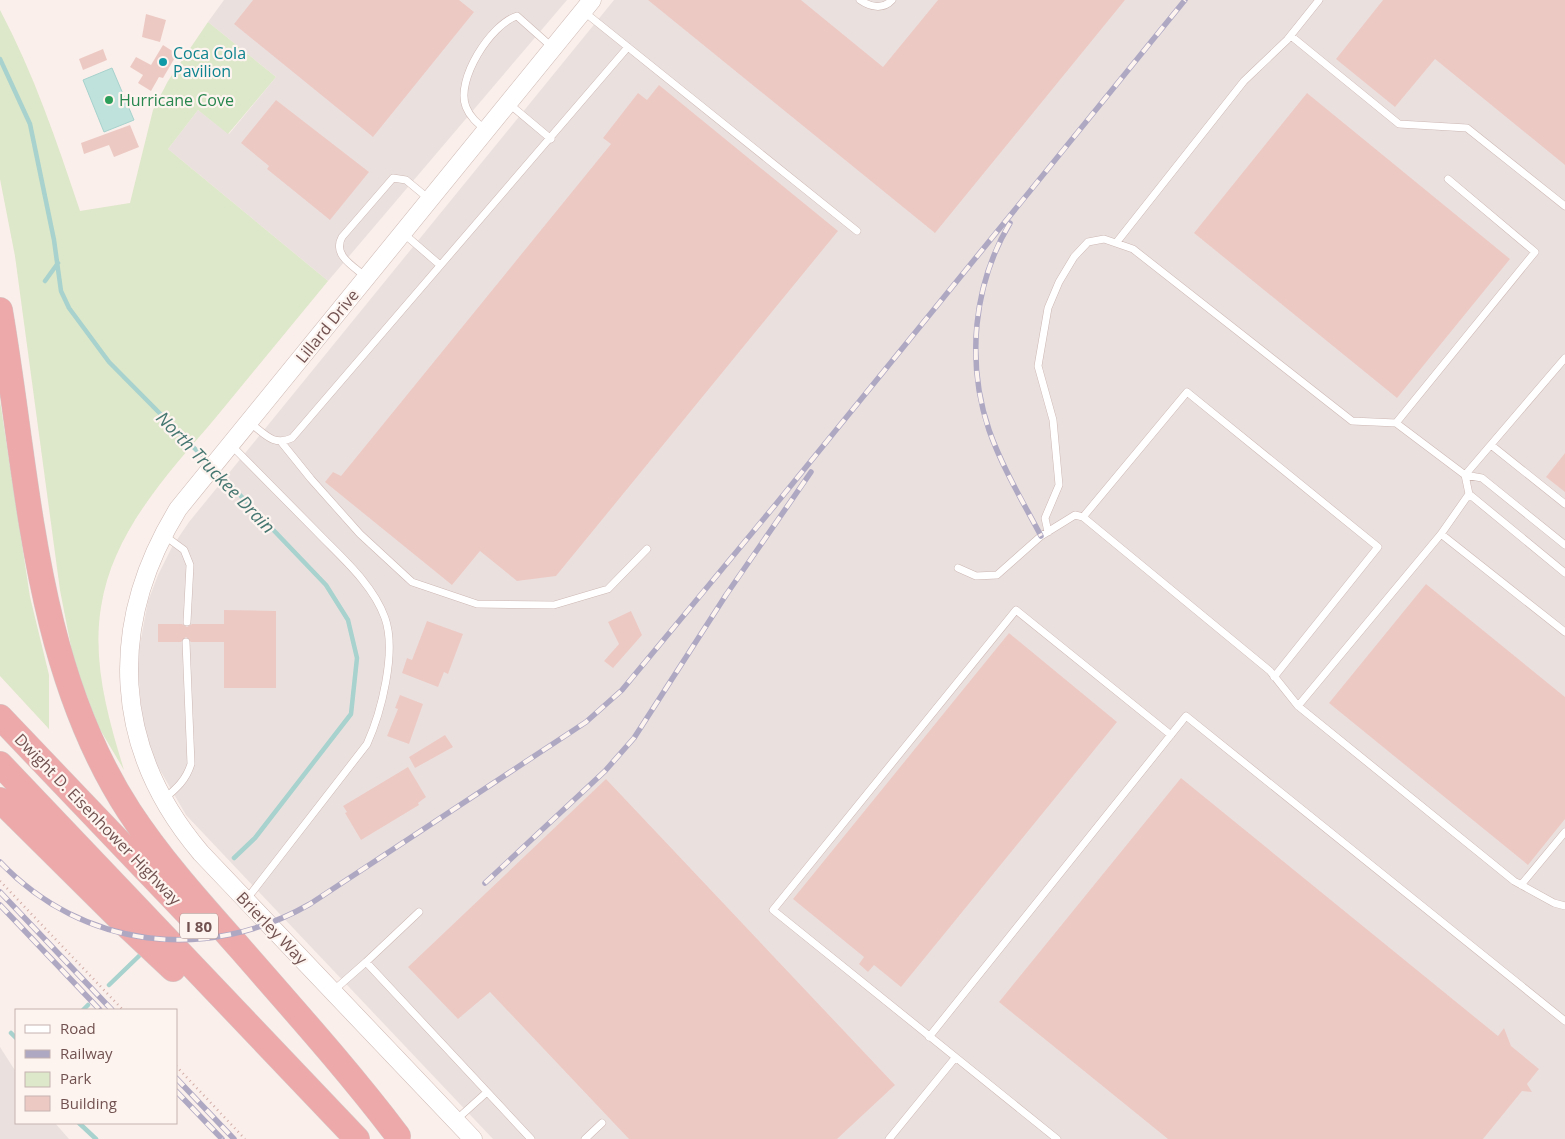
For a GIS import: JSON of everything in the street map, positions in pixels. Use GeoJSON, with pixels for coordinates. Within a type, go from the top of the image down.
{"type":"FeatureCollection","features":[{"type":"Feature","properties":{"kind":"highway"},"geometry":{"type":"LineString","coordinates":[[0,310],[48,608],[60,658],[75,703],[91,740],[128,810],[152,845],[181,882],[357,1082],[400,1137]]}},
{"type":"Feature","properties":{"kind":"highway","name":"Dwight D. Eisenhower Highway"},"geometry":{"type":"LineString","coordinates":[[0,716],[400,1137]]}},
{"type":"Feature","properties":{"kind":"highway","name":"Dwight D. Eisenhower Highway"},"geometry":{"type":"LineString","coordinates":[[0,764],[357,1139]]}},
{"type":"Feature","properties":{"kind":"highway"},"geometry":{"type":"LineString","coordinates":[[0,800],[168,965],[233,1010]]}},
{"type":"Feature","properties":{"kind":"street","name":"Lillard Drive"},"geometry":{"type":"LineString","coordinates":[[129,682],[131,631],[138,598],[148,565],[162,535],[178,509],[588,5]]}},
{"type":"Feature","properties":{"kind":"street","name":"Brierley Way"},"geometry":{"type":"LineString","coordinates":[[129,682],[138,739],[150,773],[163,800],[191,842],[473,1139]]}},
{"type":"Feature","properties":{"kind":"lane"},"geometry":{"type":"LineString","coordinates":[[860,0],[873,6],[883,6],[892,0]]}},
{"type":"Feature","properties":{"kind":"lane"},"geometry":{"type":"LineString","coordinates":[[1116,243],[1244,81],[1290,36],[1319,0]]}},
{"type":"Feature","properties":{"kind":"lane"},"geometry":{"type":"LineString","coordinates":[[588,5],[628,47],[857,230]]}},
{"type":"Feature","properties":{"kind":"lane"},"geometry":{"type":"LineString","coordinates":[[486,130],[474,120],[465,105],[466,90],[470,70],[477,55],[503,22],[517,16],[553,48]]}},
{"type":"Feature","properties":{"kind":"lane"},"geometry":{"type":"LineString","coordinates":[[1290,36],[1399,124],[1467,128],[1565,206]]}},
{"type":"Feature","properties":{"kind":"lane"},"geometry":{"type":"LineString","coordinates":[[282,443],[292,438],[305,425],[628,47]]}},
{"type":"Feature","properties":{"kind":"lane"},"geometry":{"type":"LineString","coordinates":[[508,103],[551,139]]}},
{"type":"Feature","properties":{"kind":"lane"},"geometry":{"type":"LineString","coordinates":[[366,278],[340,253],[338,244],[342,237],[393,178],[406,180],[430,200]]}},
{"type":"Feature","properties":{"kind":"lane"},"geometry":{"type":"LineString","coordinates":[[1396,423],[1535,252],[1448,179]]}},
{"type":"Feature","properties":{"kind":"lane"},"geometry":{"type":"LineString","coordinates":[[402,233],[440,265]]}},
{"type":"Feature","properties":{"kind":"lane"},"geometry":{"type":"LineString","coordinates":[[1048,532],[1045,518],[1059,485],[1053,420],[1038,366],[1048,308],[1059,282],[1074,257],[1088,242],[1104,239],[1133,249],[1352,421],[1396,423],[1465,475],[1482,478],[1565,545]]}},
{"type":"Feature","properties":{"kind":"lane"},"geometry":{"type":"LineString","coordinates":[[1465,475],[1565,358]]}},
{"type":"Feature","properties":{"kind":"lane"},"geometry":{"type":"LineString","coordinates":[[1083,517],[1187,392],[1378,547],[1274,677]]}},
{"type":"Feature","properties":{"kind":"lane"},"geometry":{"type":"LineString","coordinates":[[249,422],[275,441],[282,443],[310,479],[360,534],[412,582],[477,604],[554,605],[608,589],[647,549]]}},
{"type":"Feature","properties":{"kind":"lane"},"geometry":{"type":"LineString","coordinates":[[1491,445],[1565,504]]}},
{"type":"Feature","properties":{"kind":"lane"},"geometry":{"type":"LineString","coordinates":[[226,450],[350,567],[377,601],[385,618],[389,634],[385,684],[378,717],[367,744],[246,900]]}},
{"type":"Feature","properties":{"kind":"lane"},"geometry":{"type":"LineString","coordinates":[[1465,475],[1469,494],[1565,573]]}},
{"type":"Feature","properties":{"kind":"lane"},"geometry":{"type":"LineString","coordinates":[[1298,706],[1441,534],[1469,494]]}},
{"type":"Feature","properties":{"kind":"lane"},"geometry":{"type":"LineString","coordinates":[[958,568],[976,576],[997,575],[1048,532],[1075,514],[1083,517],[1274,677],[1298,706],[1522,885],[1554,903],[1565,906]]}},
{"type":"Feature","properties":{"kind":"lane"},"geometry":{"type":"LineString","coordinates":[[1441,534],[1565,632]]}},
{"type":"Feature","properties":{"kind":"lane"},"geometry":{"type":"LineString","coordinates":[[162,535],[184,550],[190,565],[187,622]]}},
{"type":"Feature","properties":{"kind":"lane"},"geometry":{"type":"LineString","coordinates":[[1056,1139],[773,910],[1016,610],[1172,735]]}},
{"type":"Feature","properties":{"kind":"lane"},"geometry":{"type":"LineString","coordinates":[[163,800],[181,784],[188,774],[191,764],[186,642]]}},
{"type":"Feature","properties":{"kind":"lane"},"geometry":{"type":"LineString","coordinates":[[929,1037],[1186,716],[1565,1021]]}},
{"type":"Feature","properties":{"kind":"lane"},"geometry":{"type":"LineString","coordinates":[[1522,885],[1565,832]]}},
{"type":"Feature","properties":{"kind":"lane"},"geometry":{"type":"LineString","coordinates":[[333,992],[419,912]]}},
{"type":"Feature","properties":{"kind":"lane"},"geometry":{"type":"LineString","coordinates":[[366,962],[531,1139]]}},
{"type":"Feature","properties":{"kind":"lane"},"geometry":{"type":"LineString","coordinates":[[889,1139],[955,1058]]}},
{"type":"Feature","properties":{"kind":"lane"},"geometry":{"type":"LineString","coordinates":[[456,1121],[487,1092]]}},
{"type":"Feature","properties":{"kind":"lane"},"geometry":{"type":"LineString","coordinates":[[585,1139],[602,1123]]}},
{"type":"Feature","properties":{"kind":"path"},"geometry":{"type":"LineString","coordinates":[[0,881],[122,1009]]}},
{"type":"Feature","properties":{"kind":"path"},"geometry":{"type":"LineString","coordinates":[[178,1068],[245,1139]]}},
{"type":"Feature","properties":{"kind":"shaded area"},"geometry":{"type":"Polygon","coordinates":[[[224,0],[567,0],[328,281],[168,149],[198,110],[229,134],[276,77],[208,22],[224,0]]]}},
{"type":"Feature","properties":{"kind":"shaded area"},"geometry":{"type":"Polygon","coordinates":[[[614,0],[1565,0],[1565,1139],[493,1139],[186,815],[157,765],[143,727],[137,660],[148,601],[172,547],[189,522],[614,0]]]}},
{"type":"Feature","properties":{"kind":"shaded area"},"geometry":{"type":"Polygon","coordinates":[[[0,1047],[15,1070],[15,1124],[56,1124],[69,1139],[0,1139],[0,1047]]]}},
{"type":"Feature","properties":{"kind":"green space"},"geometry":{"type":"Polygon","coordinates":[[[0,10],[24,59],[54,134],[80,211],[130,203],[153,110],[168,81],[208,22],[276,77],[228,134],[198,110],[168,149],[328,281],[162,481],[130,528],[117,553],[107,579],[101,607],[99,648],[100,669],[107,710],[124,770],[98,726],[74,662],[60,590],[15,256],[0,179],[0,10]]]}},
{"type":"Feature","properties":{"kind":"green space"},"geometry":{"type":"Polygon","coordinates":[[[0,401],[30,597],[49,675],[49,729],[0,676],[0,401]]]}},
{"type":"Feature","properties":{"kind":"water","name":"Hurricane Cove"},"geometry":{"type":"Polygon","coordinates":[[[112,68],[134,120],[104,132],[83,80],[112,68]]]}},
{"type":"Feature","properties":{"kind":"building"},"geometry":{"type":"Polygon","coordinates":[[[253,0],[459,0],[474,12],[373,137],[234,24],[253,0]]]}},
{"type":"Feature","properties":{"kind":"building"},"geometry":{"type":"Polygon","coordinates":[[[648,0],[801,0],[883,67],[938,0],[1125,0],[935,233],[648,0]]]}},
{"type":"Feature","properties":{"kind":"building"},"geometry":{"type":"Polygon","coordinates":[[[1383,0],[1565,0],[1565,165],[1435,59],[1395,107],[1336,59],[1383,0]]]}},
{"type":"Feature","properties":{"kind":"building"},"geometry":{"type":"Polygon","coordinates":[[[146,14],[166,20],[160,42],[142,37],[146,14]]]}},
{"type":"Feature","properties":{"kind":"building"},"geometry":{"type":"Polygon","coordinates":[[[163,45],[177,54],[163,78],[159,77],[151,91],[138,83],[143,75],[130,67],[136,57],[151,65],[163,45]]]}},
{"type":"Feature","properties":{"kind":"building"},"geometry":{"type":"Polygon","coordinates":[[[103,49],[107,60],[83,70],[79,59],[103,49]]]}},
{"type":"Feature","properties":{"kind":"building"},"geometry":{"type":"Polygon","coordinates":[[[659,85],[838,231],[556,576],[517,581],[480,551],[452,585],[325,482],[333,472],[341,476],[611,144],[603,138],[638,93],[647,100],[659,85]]]}},
{"type":"Feature","properties":{"kind":"building"},"geometry":{"type":"Polygon","coordinates":[[[1307,93],[1510,259],[1397,398],[1194,233],[1307,93]]]}},
{"type":"Feature","properties":{"kind":"building"},"geometry":{"type":"Polygon","coordinates":[[[276,100],[369,172],[330,220],[267,169],[269,166],[241,143],[276,100]]]}},
{"type":"Feature","properties":{"kind":"building"},"geometry":{"type":"Polygon","coordinates":[[[130,125],[139,147],[114,157],[109,145],[84,154],[81,143],[130,125]]]}},
{"type":"Feature","properties":{"kind":"building"},"geometry":{"type":"Polygon","coordinates":[[[1565,453],[1565,492],[1546,477],[1565,453]]]}},
{"type":"Feature","properties":{"kind":"building"},"geometry":{"type":"Polygon","coordinates":[[[1426,584],[1565,697],[1565,819],[1528,865],[1329,703],[1426,584]]]}},
{"type":"Feature","properties":{"kind":"building"},"geometry":{"type":"Polygon","coordinates":[[[224,610],[276,611],[276,688],[224,688],[224,642],[191,642],[186,637],[181,642],[158,642],[158,624],[182,624],[187,627],[192,624],[224,624],[224,610]]]}},
{"type":"Feature","properties":{"kind":"building"},"geometry":{"type":"Polygon","coordinates":[[[631,611],[642,635],[613,668],[604,661],[619,644],[608,622],[631,611]]]}},
{"type":"Feature","properties":{"kind":"building"},"geometry":{"type":"Polygon","coordinates":[[[427,621],[463,634],[448,674],[444,672],[438,687],[402,673],[407,658],[412,660],[427,621]]]}},
{"type":"Feature","properties":{"kind":"building"},"geometry":{"type":"Polygon","coordinates":[[[1009,633],[1117,722],[901,987],[874,965],[868,972],[859,964],[864,957],[793,899],[1009,633]]]}},
{"type":"Feature","properties":{"kind":"building"},"geometry":{"type":"Polygon","coordinates":[[[400,695],[423,704],[409,744],[387,736],[398,709],[395,708],[400,695]]]}},
{"type":"Feature","properties":{"kind":"building"},"geometry":{"type":"Polygon","coordinates":[[[445,735],[453,747],[415,768],[409,757],[445,735]]]}},
{"type":"Feature","properties":{"kind":"building"},"geometry":{"type":"Polygon","coordinates":[[[408,767],[426,797],[418,803],[419,805],[361,840],[345,813],[347,812],[343,806],[408,767]]]}},
{"type":"Feature","properties":{"kind":"building"},"geometry":{"type":"Polygon","coordinates":[[[1181,778],[1498,1036],[1504,1028],[1511,1046],[1539,1069],[1527,1084],[1532,1092],[1522,1091],[1483,1139],[1168,1139],[999,1002],[1181,778]]]}},
{"type":"Feature","properties":{"kind":"building"},"geometry":{"type":"Polygon","coordinates":[[[606,779],[895,1085],[837,1139],[629,1139],[490,992],[458,1019],[408,967],[606,779]]]}},
{"type":"Feature","properties":{"kind":"waterway","name":"North Truckee Drain"},"geometry":{"type":"LineString","coordinates":[[0,59],[30,124],[54,240],[61,291],[69,308],[109,362],[210,464]]}},
{"type":"Feature","properties":{"kind":"waterway"},"geometry":{"type":"LineString","coordinates":[[45,281],[58,263]]}},
{"type":"Feature","properties":{"kind":"waterway","name":"North Truckee Drain"},"geometry":{"type":"LineString","coordinates":[[215,469],[326,585],[348,620],[357,658],[351,714],[255,838],[234,858]]}},
{"type":"Feature","properties":{"kind":"waterway","name":"North Truckee Drain"},"geometry":{"type":"LineString","coordinates":[[109,985],[139,956]]}},
{"type":"Feature","properties":{"kind":"waterway","name":"North Truckee Drain"},"geometry":{"type":"LineString","coordinates":[[84,1009],[88,1005]]}},
{"type":"Feature","properties":{"kind":"waterway"},"geometry":{"type":"LineString","coordinates":[[11,1033],[15,1037]]}},
{"type":"Feature","properties":{"kind":"waterway","name":"North Truckee Drain"},"geometry":{"type":"LineString","coordinates":[[80,1124],[96,1139]]}},
{"type":"Feature","properties":{"kind":"railway"},"geometry":{"type":"LineString","coordinates":[[0,862],[33,891],[69,914],[107,929],[148,938],[189,940],[230,935],[271,923],[310,904],[586,722],[622,690],[776,504],[1185,0]]}},
{"type":"Feature","properties":{"kind":"railway"},"geometry":{"type":"LineString","coordinates":[[1010,223],[988,272],[981,298],[977,324],[977,378],[982,404],[994,444],[1041,536]]}},
{"type":"Feature","properties":{"kind":"railway"},"geometry":{"type":"LineString","coordinates":[[485,883],[605,771],[634,738],[726,595],[811,472]]}},
{"type":"Feature","properties":{"kind":"railway"},"geometry":{"type":"LineString","coordinates":[[0,892],[111,1009]]}},
{"type":"Feature","properties":{"kind":"railway"},"geometry":{"type":"LineString","coordinates":[[0,905],[99,1009]]}},
{"type":"Feature","properties":{"kind":"railway"},"geometry":{"type":"LineString","coordinates":[[178,1080],[234,1139]]}},
{"type":"Feature","properties":{"kind":"railway"},"geometry":{"type":"LineString","coordinates":[[178,1093],[222,1139]]}},
{"type":"Feature","properties":{"kind":"place","name":"Coca Cola Pavilion"},"geometry":{"type":"Point","coordinates":[163,62]}},
{"type":"Feature","properties":{"kind":"place","name":"Hurricane Cove"},"geometry":{"type":"Point","coordinates":[109,100]}}]}
